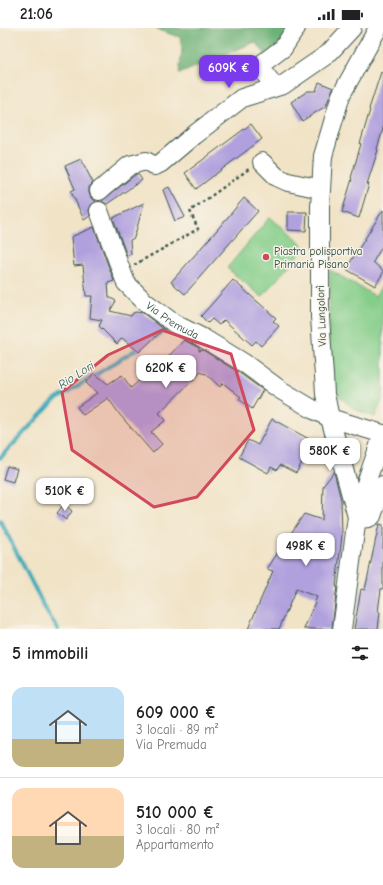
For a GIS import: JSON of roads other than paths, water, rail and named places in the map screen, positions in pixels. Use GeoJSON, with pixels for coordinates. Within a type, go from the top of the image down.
{"type":"FeatureCollection","features":[{"type":"Feature","properties":{"kind":"street"},"geometry":{"type":"LineString","coordinates":[[275,87],[259,66],[283,48],[296,28]]}},
{"type":"Feature","properties":{"kind":"street"},"geometry":{"type":"LineString","coordinates":[[99,191],[130,165],[146,161],[155,166],[161,163],[242,98],[283,84],[328,54],[352,28]]}},
{"type":"Feature","properties":{"kind":"street","name":"Via Lungolorì"},"geometry":{"type":"LineString","coordinates":[[357,517],[330,418],[324,382],[320,317],[320,207],[323,156],[341,95],[378,28]]}},
{"type":"Feature","properties":{"kind":"street"},"geometry":{"type":"LineString","coordinates":[[262,162],[277,177],[288,182],[321,189]]}},
{"type":"Feature","properties":{"kind":"street","name":"Via Premuda"},"geometry":{"type":"LineString","coordinates":[[99,211],[126,283],[145,302],[175,324],[244,363],[279,389],[314,410],[330,418],[383,434]]}},
{"type":"Feature","properties":{"kind":"street"},"geometry":{"type":"LineString","coordinates":[[342,629],[357,517],[367,480],[383,434]]}},
{"type":"Feature","properties":{"kind":"street"},"geometry":{"type":"LineString","coordinates":[[357,517],[366,519],[372,516],[383,485]]}},
{"type":"Feature","properties":{"kind":"waterway","name":"Rio Lori"},"geometry":{"type":"LineString","coordinates":[[154,338],[170,327]]}},
{"type":"Feature","properties":{"kind":"waterway","name":"Rio Lori"},"geometry":{"type":"LineString","coordinates":[[0,458],[54,401],[140,347]]}},
{"type":"Feature","properties":{"kind":"waterway","name":"Rio Lori"},"geometry":{"type":"LineString","coordinates":[[0,520],[48,614],[58,629]]}},
{"type":"Feature","properties":{"kind":"place","name":"Piastra polisportiva Primaria Pisano"},"geometry":{"type":"Point","coordinates":[266,257]}}]}
